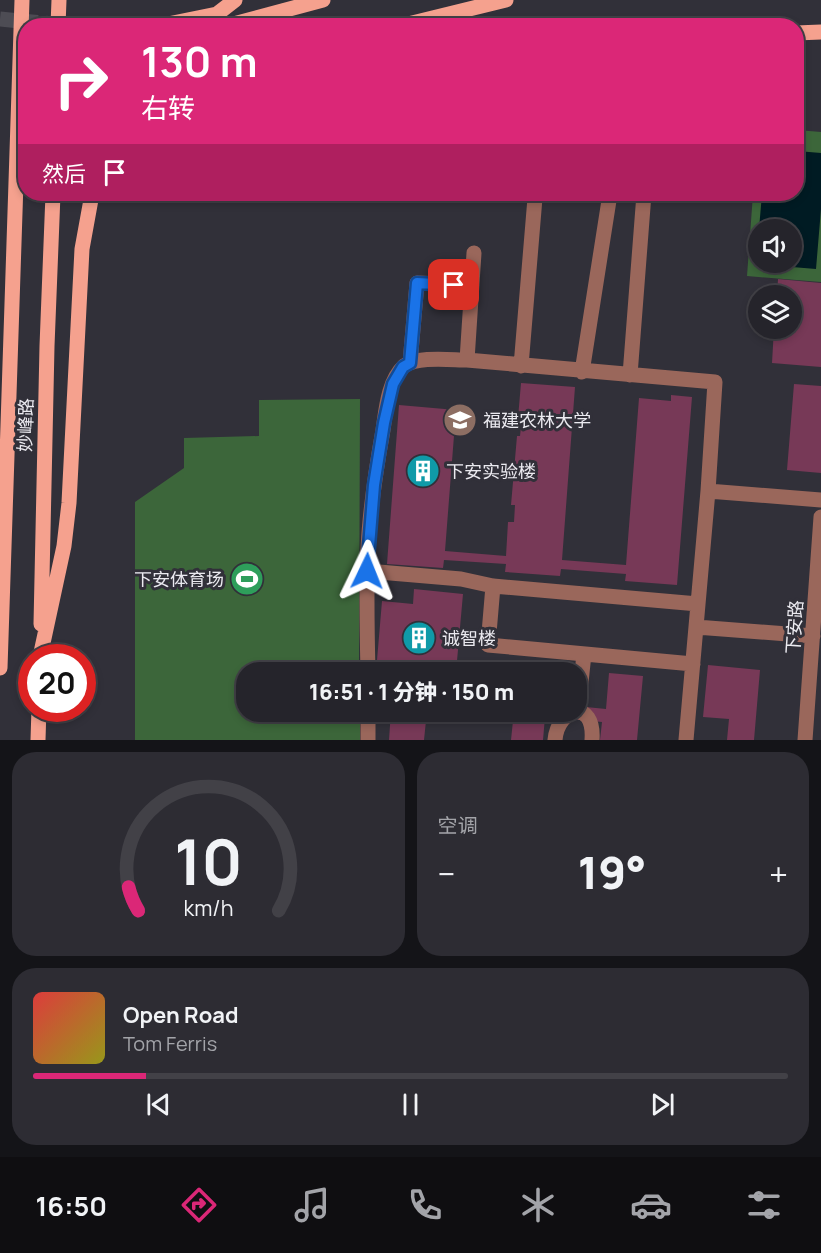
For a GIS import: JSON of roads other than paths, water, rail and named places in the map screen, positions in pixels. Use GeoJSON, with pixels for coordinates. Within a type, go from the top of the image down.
{"type":"FeatureCollection","features":[{"type":"Feature","properties":{"kind":"main road","name":"妙峰路"},"geometry":{"type":"LineString","coordinates":[[21,18],[22,0]]}},
{"type":"Feature","properties":{"kind":"main road"},"geometry":{"type":"LineString","coordinates":[[58,18],[59,0]]}},
{"type":"Feature","properties":{"kind":"main road"},"geometry":{"type":"LineString","coordinates":[[222,18],[235,0]]}},
{"type":"Feature","properties":{"kind":"main road"},"geometry":{"type":"LineString","coordinates":[[231,18],[323,0]]}},
{"type":"Feature","properties":{"kind":"main road"},"geometry":{"type":"LineString","coordinates":[[433,18],[506,0]]}},
{"type":"Feature","properties":{"kind":"main road"},"geometry":{"type":"LineString","coordinates":[[804,33],[821,32]]}},
{"type":"Feature","properties":{"kind":"main road","name":"妙峰路"},"geometry":{"type":"LineString","coordinates":[[0,668],[18,113]]}},
{"type":"Feature","properties":{"kind":"main road","name":"妙峰路"},"geometry":{"type":"LineString","coordinates":[[40,644],[53,201]]}},
{"type":"Feature","properties":{"kind":"main road"},"geometry":{"type":"LineString","coordinates":[[43,644],[64,546],[68,513],[82,249],[91,201]]}},
{"type":"Feature","properties":{"kind":"main road"},"geometry":{"type":"LineString","coordinates":[[0,403],[7,424]]}},
{"type":"Feature","properties":{"kind":"main road"},"geometry":{"type":"LineString","coordinates":[[38,740],[39,722]]}},
{"type":"Feature","properties":{"kind":"street"},"geometry":{"type":"LineString","coordinates":[[521,366],[535,201]]}},
{"type":"Feature","properties":{"kind":"street"},"geometry":{"type":"LineString","coordinates":[[582,372],[609,201]]}},
{"type":"Feature","properties":{"kind":"street"},"geometry":{"type":"LineString","coordinates":[[630,375],[643,201]]}},
{"type":"Feature","properties":{"kind":"street"},"geometry":{"type":"LineString","coordinates":[[467,360],[474,253]]}},
{"type":"Feature","properties":{"kind":"street"},"geometry":{"type":"LineString","coordinates":[[410,363],[417,283],[472,285]]}},
{"type":"Feature","properties":{"kind":"street"},"geometry":{"type":"LineString","coordinates":[[368,662],[367,571],[374,485],[393,384],[410,363],[428,360],[467,360],[715,382],[708,491],[686,740]]}},
{"type":"Feature","properties":{"kind":"street"},"geometry":{"type":"LineString","coordinates":[[708,491],[821,500]]}},
{"type":"Feature","properties":{"kind":"street","name":"下安路"},"geometry":{"type":"LineString","coordinates":[[805,740],[821,517]]}},
{"type":"Feature","properties":{"kind":"street"},"geometry":{"type":"LineString","coordinates":[[367,571],[461,579],[493,586],[698,604]]}},
{"type":"Feature","properties":{"kind":"street"},"geometry":{"type":"LineString","coordinates":[[493,586],[488,645],[693,664]]}},
{"type":"Feature","properties":{"kind":"street"},"geometry":{"type":"LineString","coordinates":[[696,627],[813,636]]}},
{"type":"Feature","properties":{"kind":"street"},"geometry":{"type":"LineString","coordinates":[[583,662],[584,654]]}},
{"type":"Feature","properties":{"kind":"street"},"geometry":{"type":"LineString","coordinates":[[587,715],[592,726],[592,740]]}},
{"type":"Feature","properties":{"kind":"street"},"geometry":{"type":"LineString","coordinates":[[368,722],[368,740]]}},
{"type":"Feature","properties":{"kind":"street"},"geometry":{"type":"LineString","coordinates":[[555,740],[561,722]]}},
{"type":"Feature","properties":{"kind":"water"},"geometry":{"type":"Polygon","coordinates":[[[804,152],[821,153],[821,209],[816,269],[802,268],[802,219],[760,219],[761,201],[804,201],[804,152]]]}},
{"type":"Feature","properties":{"kind":"tunnel"},"geometry":{"type":"LineString","coordinates":[[0,19],[18,21]]}},
{"type":"Feature","properties":{"kind":"place","name":"福建农林大学"},"geometry":{"type":"Point","coordinates":[460,420]}},
{"type":"Feature","properties":{"kind":"place","name":"下安实验楼"},"geometry":{"type":"Point","coordinates":[423,471]}},
{"type":"Feature","properties":{"kind":"place","name":"下安体育场"},"geometry":{"type":"Point","coordinates":[247,579]}},
{"type":"Feature","properties":{"kind":"place","name":"诚智楼"},"geometry":{"type":"Point","coordinates":[419,638]}}]}
